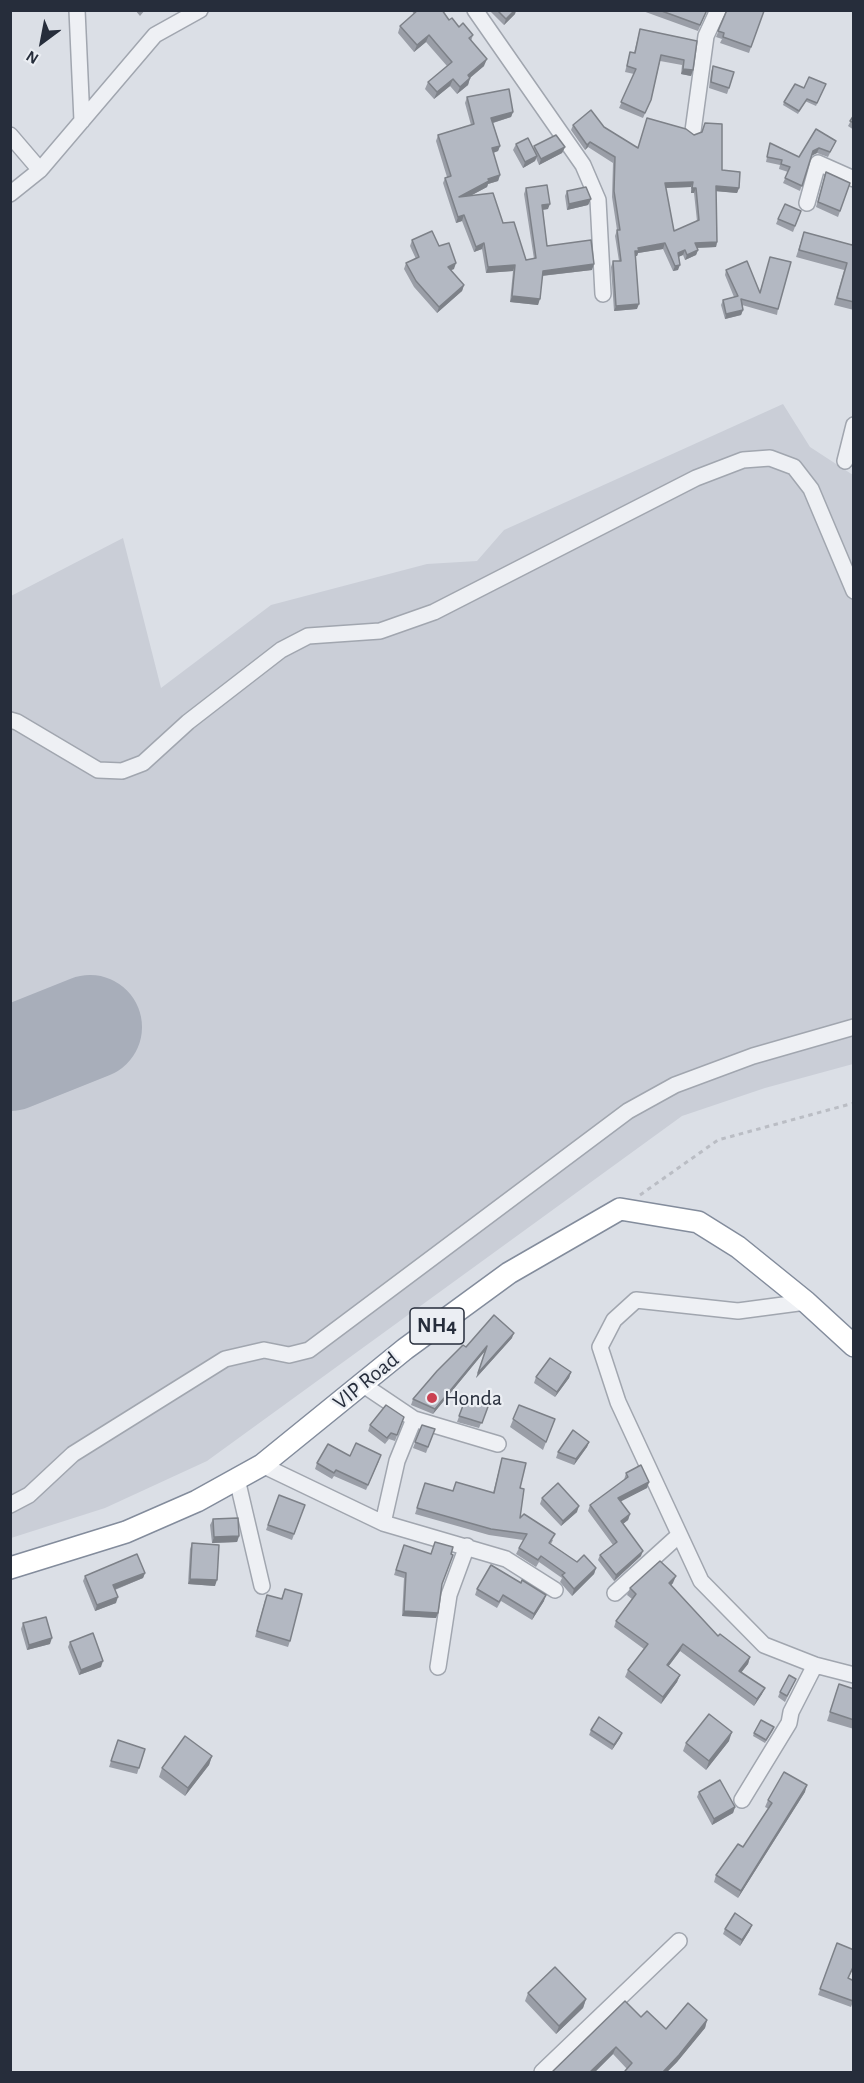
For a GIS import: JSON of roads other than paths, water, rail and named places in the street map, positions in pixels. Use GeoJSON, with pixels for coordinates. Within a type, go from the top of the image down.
{"type":"FeatureCollection","features":[{"type":"Feature","properties":{"kind":"highway","name":"VIP Road"},"geometry":{"type":"LineString","coordinates":[[10,1568],[126,1532],[197,1501],[262,1465],[362,1384],[509,1273],[620,1209],[699,1222],[738,1247],[806,1302]]}},
{"type":"Feature","properties":{"kind":"highway"},"geometry":{"type":"LineString","coordinates":[[806,1302],[854,1346]]}},
{"type":"Feature","properties":{"kind":"street"},"geometry":{"type":"LineString","coordinates":[[77,10],[82,121]]}},
{"type":"Feature","properties":{"kind":"street"},"geometry":{"type":"LineString","coordinates":[[10,194],[40,170],[155,35],[200,10]]}},
{"type":"Feature","properties":{"kind":"street"},"geometry":{"type":"LineString","coordinates":[[475,10],[583,165],[598,200],[603,294]]}},
{"type":"Feature","properties":{"kind":"street"},"geometry":{"type":"LineString","coordinates":[[693,131],[706,36],[718,10]]}},
{"type":"Feature","properties":{"kind":"street"},"geometry":{"type":"LineString","coordinates":[[10,135],[40,170]]}},
{"type":"Feature","properties":{"kind":"street"},"geometry":{"type":"LineString","coordinates":[[807,203],[818,163],[854,179]]}},
{"type":"Feature","properties":{"kind":"street"},"geometry":{"type":"LineString","coordinates":[[844,461],[853,431]]}},
{"type":"Feature","properties":{"kind":"street"},"geometry":{"type":"LineString","coordinates":[[10,720],[18,722],[98,770],[122,771],[143,763],[188,722],[281,650],[308,636],[380,631],[434,612],[696,478],[743,460],[770,458],[794,467],[811,489],[854,591]]}},
{"type":"Feature","properties":{"kind":"street"},"geometry":{"type":"LineString","coordinates":[[10,1505],[29,1495],[73,1454],[225,1359],[264,1350],[289,1355],[309,1350],[628,1111],[675,1084],[753,1056],[854,1028]]}},
{"type":"Feature","properties":{"kind":"street"},"geometry":{"type":"LineString","coordinates":[[806,1302],[738,1311],[636,1300],[614,1320],[600,1347],[618,1402],[678,1536],[701,1581],[764,1645],[815,1665],[854,1676]]}},
{"type":"Feature","properties":{"kind":"street"},"geometry":{"type":"LineString","coordinates":[[362,1384],[414,1419],[498,1444]]}},
{"type":"Feature","properties":{"kind":"street"},"geometry":{"type":"LineString","coordinates":[[383,1523],[397,1461],[414,1419]]}},
{"type":"Feature","properties":{"kind":"street"},"geometry":{"type":"LineString","coordinates":[[262,1465],[383,1523],[506,1559],[555,1590]]}},
{"type":"Feature","properties":{"kind":"street"},"geometry":{"type":"LineString","coordinates":[[237,1479],[262,1586]]}},
{"type":"Feature","properties":{"kind":"street"},"geometry":{"type":"LineString","coordinates":[[615,1593],[678,1536]]}},
{"type":"Feature","properties":{"kind":"street"},"geometry":{"type":"LineString","coordinates":[[438,1667],[449,1595],[467,1546]]}},
{"type":"Feature","properties":{"kind":"street"},"geometry":{"type":"LineString","coordinates":[[742,1800],[789,1722],[791,1712],[815,1665]]}},
{"type":"Feature","properties":{"kind":"street"},"geometry":{"type":"LineString","coordinates":[[542,2073],[679,1941]]}},
{"type":"Feature","properties":{"kind":"place","name":"Honda"},"geometry":{"type":"Point","coordinates":[432,1398]}}]}
